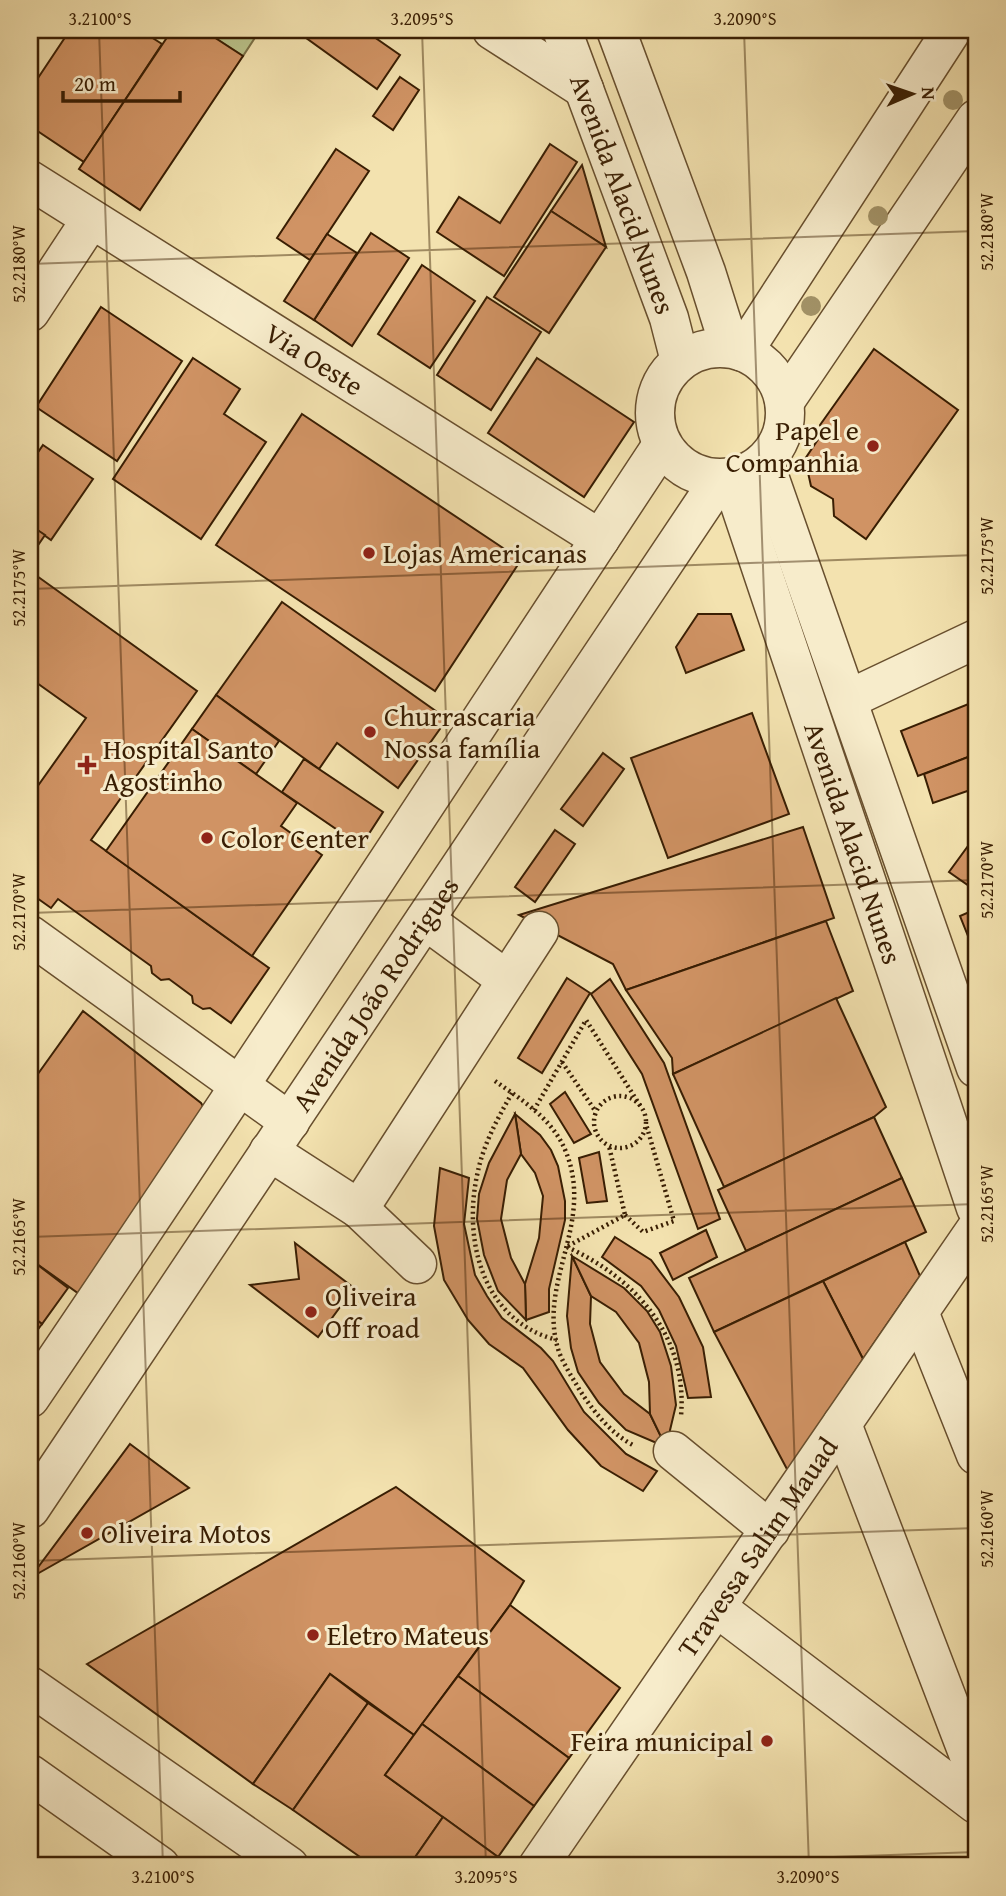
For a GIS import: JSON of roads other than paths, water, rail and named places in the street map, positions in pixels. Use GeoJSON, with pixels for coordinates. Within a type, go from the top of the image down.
{"type":"FeatureCollection","features":[{"type":"Feature","properties":{"kind":"street"},"geometry":{"type":"LineString","coordinates":[[492,30],[584,89]]}},
{"type":"Feature","properties":{"kind":"street","name":"Avenida Alacid Nunes"},"geometry":{"type":"LineString","coordinates":[[562,30],[669,318],[680,361]]}},
{"type":"Feature","properties":{"kind":"street","name":"Avenida Alacid Nunes"},"geometry":{"type":"LineString","coordinates":[[616,30],[737,350]]}},
{"type":"Feature","properties":{"kind":"street"},"geometry":{"type":"LineString","coordinates":[[737,350],[952,30]]}},
{"type":"Feature","properties":{"kind":"street"},"geometry":{"type":"LineString","coordinates":[[785,401],[976,118]]}},
{"type":"Feature","properties":{"kind":"street","name":"Via Oeste"},"geometry":{"type":"LineString","coordinates":[[30,180],[90,221],[600,539]]}},
{"type":"Feature","properties":{"kind":"street"},"geometry":{"type":"LineString","coordinates":[[30,312],[90,221]]}},
{"type":"Feature","properties":{"kind":"street"},"geometry":{"type":"LineString","coordinates":[[712,347],[737,350],[770,371],[785,401],[785,423],[778,444],[738,473],[686,470],[662,444],[656,427],[656,400],[667,374],[680,361],[712,347]]}},
{"type":"Feature","properties":{"kind":"street"},"geometry":{"type":"LineString","coordinates":[[30,1398],[241,1086],[317,965],[662,444]]}},
{"type":"Feature","properties":{"kind":"street","name":"Avenida Alacid Nunes"},"geometry":{"type":"LineString","coordinates":[[738,473],[849,699],[976,1068]]}},
{"type":"Feature","properties":{"kind":"street","name":"Avenida Alacid Nunes"},"geometry":{"type":"LineString","coordinates":[[738,473],[976,1208]]}},
{"type":"Feature","properties":{"kind":"street","name":"Avenida João Rodrigues"},"geometry":{"type":"LineString","coordinates":[[30,1508],[425,920],[738,473]]}},
{"type":"Feature","properties":{"kind":"street"},"geometry":{"type":"LineString","coordinates":[[849,699],[976,639]]}},
{"type":"Feature","properties":{"kind":"street"},"geometry":{"type":"LineString","coordinates":[[425,920],[507,980]]}},
{"type":"Feature","properties":{"kind":"street"},"geometry":{"type":"LineString","coordinates":[[359,1209],[539,931]]}},
{"type":"Feature","properties":{"kind":"street"},"geometry":{"type":"LineString","coordinates":[[30,935],[241,1086],[280,1137],[417,1264]]}},
{"type":"Feature","properties":{"kind":"street","name":"Travessa Salim Mauad"},"geometry":{"type":"LineString","coordinates":[[538,1866],[976,1229]]}},
{"type":"Feature","properties":{"kind":"street"},"geometry":{"type":"LineString","coordinates":[[919,1312],[976,1455]]}},
{"type":"Feature","properties":{"kind":"street"},"geometry":{"type":"LineString","coordinates":[[842,1424],[976,1774]]}},
{"type":"Feature","properties":{"kind":"street"},"geometry":{"type":"LineString","coordinates":[[673,1451],[770,1530]]}},
{"type":"Feature","properties":{"kind":"street"},"geometry":{"type":"LineString","coordinates":[[716,1607],[976,1804]]}},
{"type":"Feature","properties":{"kind":"street"},"geometry":{"type":"LineString","coordinates":[[30,1686],[289,1866]]}},
{"type":"Feature","properties":{"kind":"street"},"geometry":{"type":"LineString","coordinates":[[30,1773],[160,1866]]}},
{"type":"Feature","properties":{"kind":"place","name":"Papel e Companhia"},"geometry":{"type":"Point","coordinates":[873,446]}},
{"type":"Feature","properties":{"kind":"place","name":"Lojas Americanas"},"geometry":{"type":"Point","coordinates":[369,553]}},
{"type":"Feature","properties":{"kind":"place","name":"Churrascaria Nossa família"},"geometry":{"type":"Point","coordinates":[370,732]}},
{"type":"Feature","properties":{"kind":"place","name":"Hospital Santo Agostinho"},"geometry":{"type":"Point","coordinates":[87,765]}},
{"type":"Feature","properties":{"kind":"place","name":"Color Center"},"geometry":{"type":"Point","coordinates":[207,838]}},
{"type":"Feature","properties":{"kind":"place","name":"Oliveira Off road"},"geometry":{"type":"Point","coordinates":[311,1312]}},
{"type":"Feature","properties":{"kind":"place","name":"Oliveira Motos"},"geometry":{"type":"Point","coordinates":[87,1533]}},
{"type":"Feature","properties":{"kind":"place","name":"Eletro Mateus"},"geometry":{"type":"Point","coordinates":[313,1635]}},
{"type":"Feature","properties":{"kind":"place","name":"Feira municipal"},"geometry":{"type":"Point","coordinates":[767,1741]}}]}
